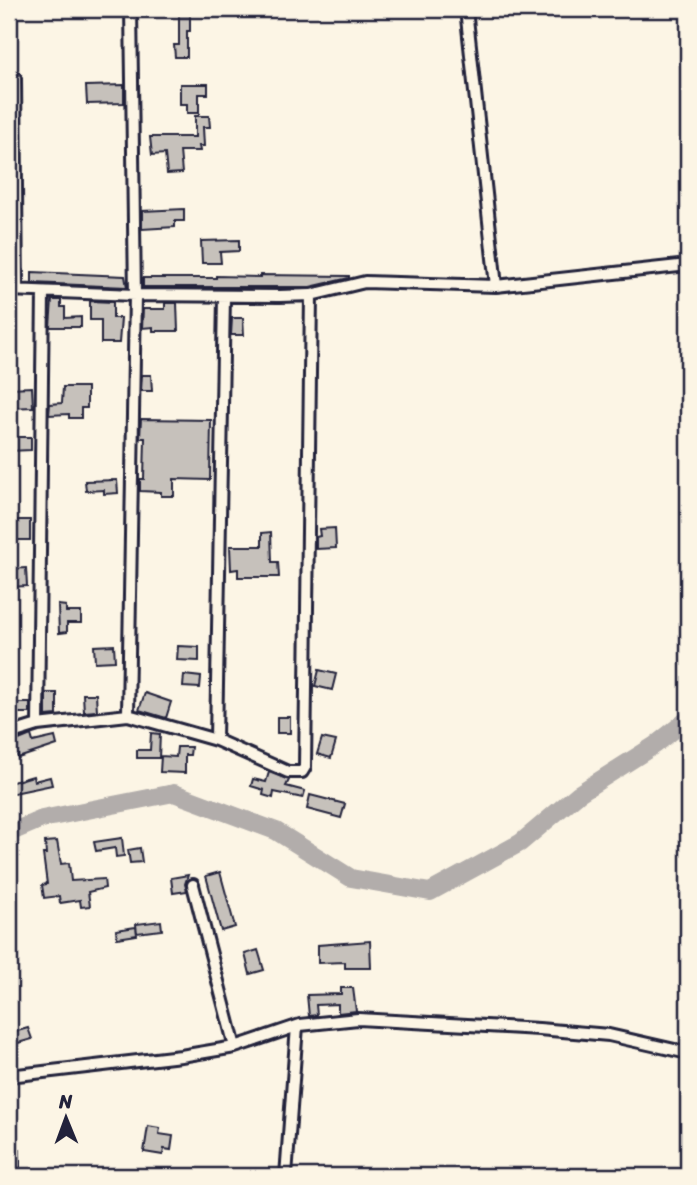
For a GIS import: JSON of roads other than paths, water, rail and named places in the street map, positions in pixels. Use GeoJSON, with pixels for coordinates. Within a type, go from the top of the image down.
{"type":"FeatureCollection","features":[{"type":"Feature","properties":{"kind":"street"},"geometry":{"type":"LineString","coordinates":[[128,715],[135,295],[131,9]]}},
{"type":"Feature","properties":{"kind":"street"},"geometry":{"type":"LineString","coordinates":[[466,9],[496,286]]}},
{"type":"Feature","properties":{"kind":"street"},"geometry":{"type":"LineString","coordinates":[[15,78],[13,290],[224,297],[310,295],[365,282],[496,286],[688,265]]}},
{"type":"Feature","properties":{"kind":"street"},"geometry":{"type":"LineString","coordinates":[[38,725],[43,292]]}},
{"type":"Feature","properties":{"kind":"street"},"geometry":{"type":"LineString","coordinates":[[9,734],[38,725],[128,715],[216,740],[288,772],[302,772],[305,767],[310,295]]}},
{"type":"Feature","properties":{"kind":"street"},"geometry":{"type":"LineString","coordinates":[[216,740],[224,297]]}},
{"type":"Feature","properties":{"kind":"street"},"geometry":{"type":"LineString","coordinates":[[193,885],[235,1047]]}},
{"type":"Feature","properties":{"kind":"street"},"geometry":{"type":"LineString","coordinates":[[9,1076],[181,1056],[235,1047],[297,1026],[358,1019],[609,1035],[688,1053]]}},
{"type":"Feature","properties":{"kind":"street"},"geometry":{"type":"LineString","coordinates":[[286,1176],[297,1026]]}},
{"type":"Feature","properties":{"kind":"waterway"},"geometry":{"type":"LineString","coordinates":[[9,833],[42,819],[174,793],[276,831],[351,878],[430,892],[520,843],[578,794],[655,745],[688,719]]}}]}
